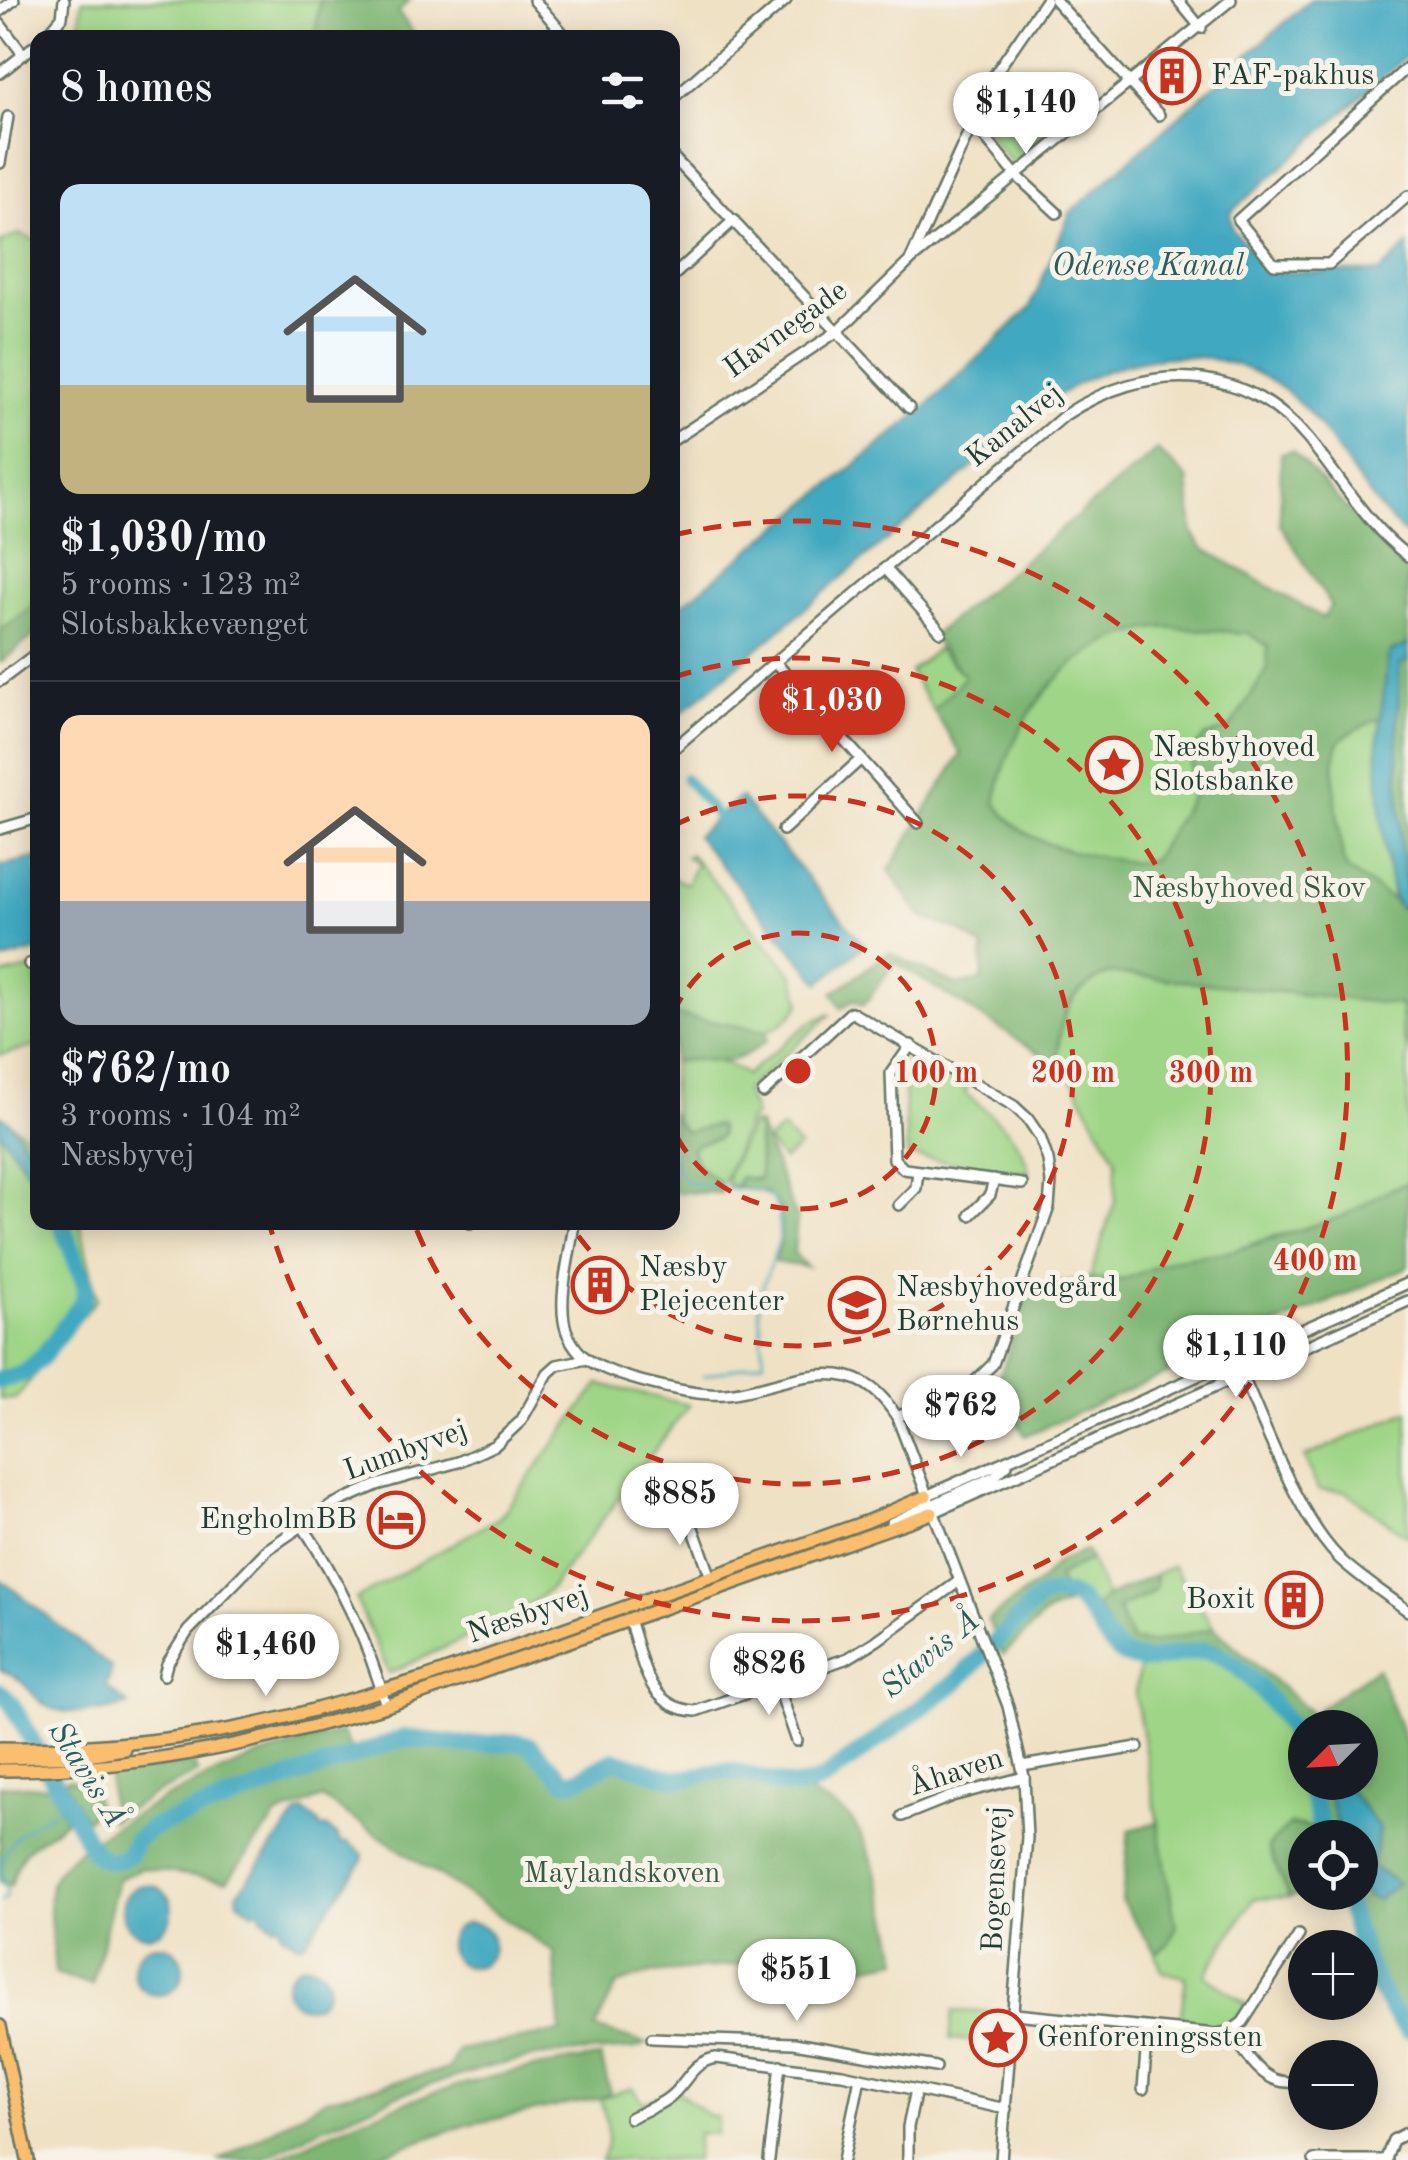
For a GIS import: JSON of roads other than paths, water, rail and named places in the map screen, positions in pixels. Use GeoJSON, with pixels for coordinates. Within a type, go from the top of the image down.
{"type":"FeatureCollection","features":[{"type":"Feature","properties":{"kind":"main road","name":"Næsbyvej"},"geometry":{"type":"LineString","coordinates":[[28,1753],[210,1733],[425,1678],[868,1522],[926,1496]]}},
{"type":"Feature","properties":{"kind":"main road","name":"Næsbyvej"},"geometry":{"type":"LineString","coordinates":[[0,1770],[59,1770],[213,1750],[304,1730],[386,1706],[932,1513]]}},
{"type":"Feature","properties":{"kind":"main road"},"geometry":{"type":"LineString","coordinates":[[0,1748],[28,1753]]}},
{"type":"Feature","properties":{"kind":"main road"},"geometry":{"type":"LineString","coordinates":[[0,1758],[28,1753]]}},
{"type":"Feature","properties":{"kind":"main road"},"geometry":{"type":"LineString","coordinates":[[0,2026],[28,2160]]}},
{"type":"Feature","properties":{"kind":"street"},"geometry":{"type":"LineString","coordinates":[[0,11],[14,0]]}},
{"type":"Feature","properties":{"kind":"street"},"geometry":{"type":"LineString","coordinates":[[51,30],[62,17],[64,0]]}},
{"type":"Feature","properties":{"kind":"street"},"geometry":{"type":"LineString","coordinates":[[534,0],[559,30]]}},
{"type":"Feature","properties":{"kind":"street"},"geometry":{"type":"LineString","coordinates":[[680,92],[786,0]]}},
{"type":"Feature","properties":{"kind":"street"},"geometry":{"type":"LineString","coordinates":[[1178,0],[1201,28]]}},
{"type":"Feature","properties":{"kind":"street"},"geometry":{"type":"LineString","coordinates":[[910,261],[1232,0]]}},
{"type":"Feature","properties":{"kind":"street"},"geometry":{"type":"LineString","coordinates":[[1054,2],[1158,115]]}},
{"type":"Feature","properties":{"kind":"street","name":"Havnegade"},"geometry":{"type":"LineString","coordinates":[[680,436],[838,331],[910,261],[995,74],[1023,32],[1054,2]]}},
{"type":"Feature","properties":{"kind":"street"},"geometry":{"type":"LineString","coordinates":[[0,24],[23,54]]}},
{"type":"Feature","properties":{"kind":"street"},"geometry":{"type":"LineString","coordinates":[[0,74],[30,49]]}},
{"type":"Feature","properties":{"kind":"street"},"geometry":{"type":"LineString","coordinates":[[1408,67],[1238,220],[1274,264],[1328,264],[1408,196]]}},
{"type":"Feature","properties":{"kind":"street"},"geometry":{"type":"LineString","coordinates":[[0,163],[8,117]]}},
{"type":"Feature","properties":{"kind":"street"},"geometry":{"type":"LineString","coordinates":[[973,123],[1016,175],[1057,213]]}},
{"type":"Feature","properties":{"kind":"street"},"geometry":{"type":"LineString","coordinates":[[680,164],[909,408]]}},
{"type":"Feature","properties":{"kind":"street"},"geometry":{"type":"LineString","coordinates":[[680,270],[734,220]]}},
{"type":"Feature","properties":{"kind":"street","name":"Kanalvej"},"geometry":{"type":"LineString","coordinates":[[680,743],[1065,415],[1121,385],[1166,376],[1209,380],[1268,402],[1306,436],[1375,525],[1408,556]]}},
{"type":"Feature","properties":{"kind":"street"},"geometry":{"type":"LineString","coordinates":[[884,568],[941,632]]}},
{"type":"Feature","properties":{"kind":"street"},"geometry":{"type":"LineString","coordinates":[[0,682],[30,661]]}},
{"type":"Feature","properties":{"kind":"street"},"geometry":{"type":"LineString","coordinates":[[775,662],[918,823]]}},
{"type":"Feature","properties":{"kind":"street"},"geometry":{"type":"LineString","coordinates":[[783,830],[861,758]]}},
{"type":"Feature","properties":{"kind":"street"},"geometry":{"type":"LineString","coordinates":[[0,828],[30,820]]}},
{"type":"Feature","properties":{"kind":"street"},"geometry":{"type":"LineString","coordinates":[[573,1230],[564,1323],[577,1350],[606,1371],[707,1395],[839,1375],[875,1389],[897,1417],[968,1386],[993,1364],[1049,1207],[1052,1182],[1040,1137],[1014,1106],[850,1012],[764,1093]]}},
{"type":"Feature","properties":{"kind":"street"},"geometry":{"type":"LineString","coordinates":[[911,1045],[891,1073],[898,1165],[904,1169],[1022,1184]]}},
{"type":"Feature","properties":{"kind":"street"},"geometry":{"type":"LineString","coordinates":[[899,1205],[916,1188],[918,1171]]}},
{"type":"Feature","properties":{"kind":"street"},"geometry":{"type":"LineString","coordinates":[[970,1214],[990,1195],[994,1180]]}},
{"type":"Feature","properties":{"kind":"street","name":"Næsbyvej"},"geometry":{"type":"LineString","coordinates":[[926,1496],[1408,1283]]}},
{"type":"Feature","properties":{"kind":"street","name":"Næsbyvej"},"geometry":{"type":"LineString","coordinates":[[932,1513],[1408,1302]]}},
{"type":"Feature","properties":{"kind":"street","name":"Lumbyvej"},"geometry":{"type":"LineString","coordinates":[[164,1675],[166,1664],[188,1632],[268,1549],[334,1504],[377,1484],[458,1462],[494,1444],[521,1421],[557,1364],[587,1359]]}},
{"type":"Feature","properties":{"kind":"street"},"geometry":{"type":"LineString","coordinates":[[1236,1361],[1305,1511],[1322,1538],[1341,1560],[1408,1611]]}},
{"type":"Feature","properties":{"kind":"street","name":"Bogensevej"},"geometry":{"type":"LineString","coordinates":[[897,1417],[1008,1706],[1024,1777],[1027,1837],[1001,2160]]}},
{"type":"Feature","properties":{"kind":"street"},"geometry":{"type":"LineString","coordinates":[[932,1513],[936,1503],[995,1476],[1012,1459]]}},
{"type":"Feature","properties":{"kind":"street"},"geometry":{"type":"LineString","coordinates":[[856,1542],[923,1508],[926,1496]]}},
{"type":"Feature","properties":{"kind":"street"},"geometry":{"type":"LineString","coordinates":[[685,1506],[711,1577]]}},
{"type":"Feature","properties":{"kind":"street"},"geometry":{"type":"LineString","coordinates":[[302,1525],[341,1593],[386,1706]]}},
{"type":"Feature","properties":{"kind":"street"},"geometry":{"type":"LineString","coordinates":[[629,1620],[654,1689],[670,1707],[696,1711],[848,1658],[958,1582]]}},
{"type":"Feature","properties":{"kind":"street"},"geometry":{"type":"LineString","coordinates":[[777,1683],[798,1741]]}},
{"type":"Feature","properties":{"kind":"street"},"geometry":{"type":"LineString","coordinates":[[1022,1766],[1138,1747]]}},
{"type":"Feature","properties":{"kind":"street","name":"Åhaven"},"geometry":{"type":"LineString","coordinates":[[902,1816],[952,1796],[1024,1777]]}},
{"type":"Feature","properties":{"kind":"street"},"geometry":{"type":"LineString","coordinates":[[1015,2014],[1216,2034],[1231,2031],[1243,2022],[1288,1952]]}},
{"type":"Feature","properties":{"kind":"street"},"geometry":{"type":"LineString","coordinates":[[1143,2089],[1148,2028]]}},
{"type":"Feature","properties":{"kind":"street"},"geometry":{"type":"LineString","coordinates":[[1231,2031],[1257,2069],[1268,2078],[1288,2083]]}},
{"type":"Feature","properties":{"kind":"street"},"geometry":{"type":"LineString","coordinates":[[652,2038],[794,2043],[936,2068]]}},
{"type":"Feature","properties":{"kind":"street"},"geometry":{"type":"LineString","coordinates":[[630,2118],[670,2098],[692,2068],[716,2058],[860,2078],[1006,2109]]}},
{"type":"Feature","properties":{"kind":"street"},"geometry":{"type":"LineString","coordinates":[[769,2160],[780,2065]]}},
{"type":"Feature","properties":{"kind":"street"},"geometry":{"type":"LineString","coordinates":[[843,2160],[860,2078]]}},
{"type":"Feature","properties":{"kind":"street"},"geometry":{"type":"LineString","coordinates":[[908,2160],[908,2127],[916,2090]]}},
{"type":"Feature","properties":{"kind":"street"},"geometry":{"type":"LineString","coordinates":[[1314,2160],[1386,2160],[1393,2140],[1408,2132]]}},
{"type":"Feature","properties":{"kind":"water","name":"Odense Kanal"},"geometry":{"type":"Polygon","coordinates":[[[1310,0],[1408,0],[1408,55],[1230,213],[1233,230],[1270,271],[1380,272],[1408,245],[1408,536],[1368,494],[1311,415],[1284,390],[1254,372],[1222,361],[1188,357],[1121,366],[1057,396],[680,714],[680,606],[926,407],[1030,308],[1070,213],[1310,0]]]}},
{"type":"Feature","properties":{"kind":"water"},"geometry":{"type":"Polygon","coordinates":[[[1408,645],[1408,659],[1400,665],[1397,732],[1401,847],[1408,905],[1400,909],[1386,856],[1378,742],[1388,657],[1393,650],[1408,645]]]}},
{"type":"Feature","properties":{"kind":"water"},"geometry":{"type":"Polygon","coordinates":[[[740,797],[864,945],[820,983],[696,836],[740,797]]]}},
{"type":"Feature","properties":{"kind":"water"},"geometry":{"type":"Polygon","coordinates":[[[30,859],[30,953],[0,961],[0,866],[30,859]]]}},
{"type":"Feature","properties":{"kind":"water"},"geometry":{"type":"Polygon","coordinates":[[[0,1115],[30,1149],[30,1174],[0,1132],[0,1115]]]}},
{"type":"Feature","properties":{"kind":"water"},"geometry":{"type":"Polygon","coordinates":[[[59,1230],[70,1230],[90,1284],[79,1284],[59,1230]]]}},
{"type":"Feature","properties":{"kind":"water"},"geometry":{"type":"Polygon","coordinates":[[[0,1579],[111,1667],[106,1686],[128,1705],[110,1710],[61,1711],[43,1704],[19,1680],[0,1670],[0,1579]]]}},
{"type":"Feature","properties":{"kind":"water"},"geometry":{"type":"Polygon","coordinates":[[[1330,1800],[1357,1800],[1373,1820],[1335,1820],[1330,1800]]]}},
{"type":"Feature","properties":{"kind":"water"},"geometry":{"type":"Polygon","coordinates":[[[304,1811],[320,1828],[326,1827],[339,1838],[340,1844],[347,1842],[362,1853],[363,1860],[304,1944],[297,1944],[281,1933],[280,1925],[274,1926],[262,1917],[261,1911],[252,1912],[238,1901],[237,1894],[298,1813],[304,1811]]]}},
{"type":"Feature","properties":{"kind":"water"},"geometry":{"type":"Polygon","coordinates":[[[1378,1871],[1398,1883],[1378,1899],[1378,1871]]]}},
{"type":"Feature","properties":{"kind":"water"},"geometry":{"type":"Polygon","coordinates":[[[147,1885],[165,1892],[172,1910],[165,1928],[147,1935],[129,1928],[122,1910],[129,1892],[147,1885]]]}},
{"type":"Feature","properties":{"kind":"water"},"geometry":{"type":"Polygon","coordinates":[[[471,1923],[486,1930],[493,1945],[486,1960],[471,1967],[456,1960],[449,1945],[456,1930],[471,1923]]]}},
{"type":"Feature","properties":{"kind":"water"},"geometry":{"type":"Polygon","coordinates":[[[158,1945],[176,1952],[183,1970],[176,1988],[158,1995],[140,1988],[133,1970],[140,1952],[158,1945]]]}},
{"type":"Feature","properties":{"kind":"water"},"geometry":{"type":"Polygon","coordinates":[[[307,1965],[322,1971],[328,1986],[322,2001],[307,2007],[292,2001],[286,1986],[292,1971],[307,1965]]]}},
{"type":"Feature","properties":{"kind":"waterway"},"geometry":{"type":"LineString","coordinates":[[685,778],[718,817]]}},
{"type":"Feature","properties":{"kind":"waterway"},"geometry":{"type":"LineString","coordinates":[[680,1174],[687,1183],[758,1191],[771,1198],[779,1212],[779,1241],[758,1300],[764,1361],[703,1376]]}},
{"type":"Feature","properties":{"kind":"waterway","name":"Stavis Å"},"geometry":{"type":"LineString","coordinates":[[0,1380],[24,1373],[43,1356],[83,1302],[86,1287],[64,1230]]}},
{"type":"Feature","properties":{"kind":"waterway","name":"Stavis Å"},"geometry":{"type":"LineString","coordinates":[[0,1692],[11,1703],[93,1851],[109,1860],[128,1856],[135,1841],[153,1827],[404,1738],[466,1745],[518,1742],[529,1745],[565,1781],[577,1780],[614,1760],[674,1778],[727,1771],[787,1786],[811,1784],[824,1779],[956,1682],[1038,1599],[1055,1594],[1069,1595],[1080,1602],[1113,1646],[1134,1659],[1206,1651],[1218,1655],[1258,1687],[1288,1726]]}},
{"type":"Feature","properties":{"kind":"waterway","name":"Stavis Å"},"geometry":{"type":"LineString","coordinates":[[1313,1800],[1319,1820]]}},
{"type":"Feature","properties":{"kind":"waterway"},"geometry":{"type":"LineString","coordinates":[[0,1902],[7,1897],[2,1864],[11,1843],[28,1827],[68,1804]]}},
{"type":"Feature","properties":{"kind":"waterway","name":"Stavis Å"},"geometry":{"type":"LineString","coordinates":[[1349,1910],[1376,1983],[1408,2030]]}},
{"type":"Feature","properties":{"kind":"place","name":"FAF-pakhus"},"geometry":{"type":"Point","coordinates":[1172,76]}},
{"type":"Feature","properties":{"kind":"place","name":"Næsbyhoved Slotsbanke"},"geometry":{"type":"Point","coordinates":[1114,765]}},
{"type":"Feature","properties":{"kind":"place","name":"Næsby Plejecenter"},"geometry":{"type":"Point","coordinates":[600,1285]}},
{"type":"Feature","properties":{"kind":"place","name":"Næsbyhovedgård Børnehus"},"geometry":{"type":"Point","coordinates":[857,1305]}},
{"type":"Feature","properties":{"kind":"place","name":"EngholmBB"},"geometry":{"type":"Point","coordinates":[396,1520]}},
{"type":"Feature","properties":{"kind":"place","name":"Boxit"},"geometry":{"type":"Point","coordinates":[1294,1600]}},
{"type":"Feature","properties":{"kind":"place","name":"Genforeningssten"},"geometry":{"type":"Point","coordinates":[998,2038]}},
{"type":"Feature","properties":{"kind":"park label","name":"Næsbyhoved Skov"},"geometry":{"type":"Point","coordinates":[1249,889]}},
{"type":"Feature","properties":{"kind":"park label","name":"Maylandskoven"},"geometry":{"type":"Point","coordinates":[622,1874]}}]}
